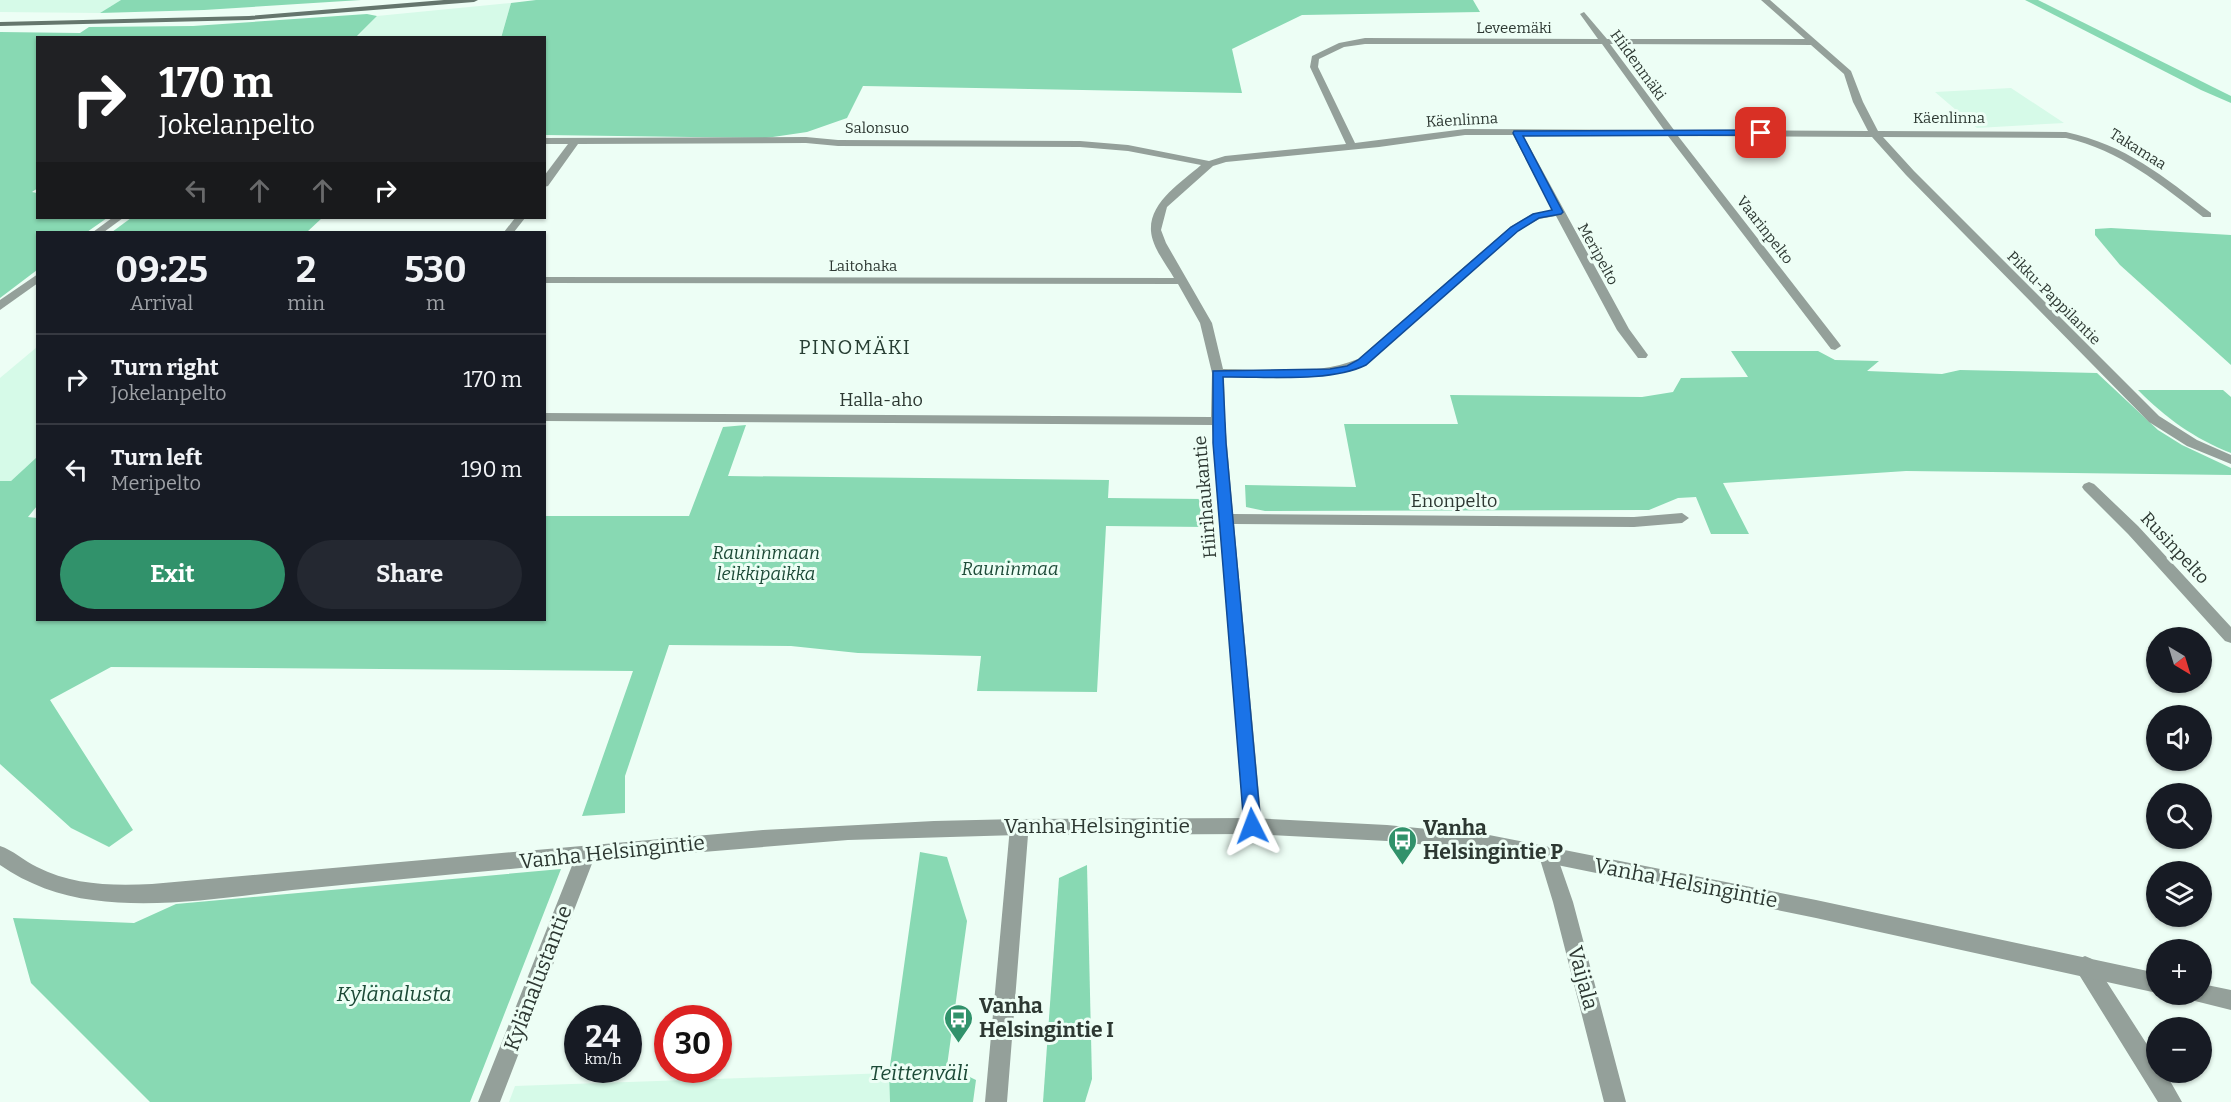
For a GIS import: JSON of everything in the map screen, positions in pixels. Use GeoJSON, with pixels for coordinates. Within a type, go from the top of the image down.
{"type":"FeatureCollection","features":[{"type":"Feature","properties":{"kind":"main road"},"geometry":{"type":"LineString","coordinates":[[0,24],[249,18],[474,0]]}},
{"type":"Feature","properties":{"kind":"street","name":"Pikku-Pappilantie"},"geometry":{"type":"LineString","coordinates":[[1765,0],[1848,73],[1874,133],[1910,173],[2154,419],[2192,443],[2231,460]]}},
{"type":"Feature","properties":{"kind":"street","name":"Hiidenmäki"},"geometry":{"type":"LineString","coordinates":[[1584,14],[1671,133]]}},
{"type":"Feature","properties":{"kind":"street","name":"Leveemäki"},"geometry":{"type":"LineString","coordinates":[[1352,147],[1314,67],[1315,58],[1342,45],[1365,41],[1814,42]]}},
{"type":"Feature","properties":{"kind":"street","name":"Käenlinna"},"geometry":{"type":"LineString","coordinates":[[1209,164],[1225,159],[1352,147],[1465,132],[2043,134]]}},
{"type":"Feature","properties":{"kind":"street","name":"Meripelto"},"geometry":{"type":"LineString","coordinates":[[1517,133],[1623,330],[1642,355]]}},
{"type":"Feature","properties":{"kind":"street","name":"Vaarinpelto"},"geometry":{"type":"LineString","coordinates":[[1671,133],[1835,346]]}},
{"type":"Feature","properties":{"kind":"street","name":"Takamaa"},"geometry":{"type":"LineString","coordinates":[[2043,134],[2087,138],[2115,148],[2206,215]]}},
{"type":"Feature","properties":{"kind":"street","name":"Salonsuo"},"geometry":{"type":"LineString","coordinates":[[546,141],[806,140],[838,143],[1080,144],[1128,148],[1209,164]]}},
{"type":"Feature","properties":{"kind":"street"},"geometry":{"type":"LineString","coordinates":[[546,181],[575,141]]}},
{"type":"Feature","properties":{"kind":"street","name":"Hiirihaukantie"},"geometry":{"type":"LineString","coordinates":[[1209,164],[1162,206],[1156,230],[1206,323],[1218,374],[1218,421],[1252,826]]}},
{"type":"Feature","properties":{"kind":"street"},"geometry":{"type":"LineString","coordinates":[[1218,374],[1330,372],[1350,368],[1362,362],[1514,229],[1536,216],[1558,212]]}},
{"type":"Feature","properties":{"kind":"street"},"geometry":{"type":"LineString","coordinates":[[99,231],[117,219]]}},
{"type":"Feature","properties":{"kind":"street"},"geometry":{"type":"LineString","coordinates":[[510,231],[519,219]]}},
{"type":"Feature","properties":{"kind":"street"},"geometry":{"type":"LineString","coordinates":[[0,306],[36,279]]}},
{"type":"Feature","properties":{"kind":"street","name":"Laitohaka"},"geometry":{"type":"LineString","coordinates":[[546,280],[1182,281]]}},
{"type":"Feature","properties":{"kind":"street","name":"Halla-aho"},"geometry":{"type":"LineString","coordinates":[[546,417],[1218,421]]}},
{"type":"Feature","properties":{"kind":"street","name":"Rusinpelto"},"geometry":{"type":"LineString","coordinates":[[2089,487],[2133,530],[2231,637]]}},
{"type":"Feature","properties":{"kind":"street","name":"Enonpelto"},"geometry":{"type":"LineString","coordinates":[[1226,519],[1634,522],[1682,518]]}},
{"type":"Feature","properties":{"kind":"street","name":"Vanha Helsingintie"},"geometry":{"type":"LineString","coordinates":[[0,854],[33,876],[62,886],[91,893],[161,893],[729,840],[902,829],[1252,826],[1387,833],[1489,843],[1816,909],[2146,980]]}},
{"type":"Feature","properties":{"kind":"street"},"geometry":{"type":"LineString","coordinates":[[996,1102],[1019,827]]}},
{"type":"Feature","properties":{"kind":"street","name":"Kylänalustantie"},"geometry":{"type":"LineString","coordinates":[[489,1102],[586,855]]}},
{"type":"Feature","properties":{"kind":"street","name":"Vaijala"},"geometry":{"type":"LineString","coordinates":[[1548,856],[1563,902],[1615,1102]]}},
{"type":"Feature","properties":{"kind":"street"},"geometry":{"type":"LineString","coordinates":[[2085,966],[2171,1102]]}},
{"type":"Feature","properties":{"kind":"street"},"geometry":{"type":"LineString","coordinates":[[2212,996],[2231,1000]]}},
{"type":"Feature","properties":{"kind":"shaded area"},"geometry":{"type":"Polygon","coordinates":[[[0,0],[121,0],[100,13],[0,12],[0,0]]]}},
{"type":"Feature","properties":{"kind":"shaded area"},"geometry":{"type":"Polygon","coordinates":[[[511,3],[501,36],[358,36],[377,16],[511,3]]]}},
{"type":"Feature","properties":{"kind":"shaded area"},"geometry":{"type":"Polygon","coordinates":[[[2011,88],[2064,123],[1977,128],[1935,92],[2011,88]]]}},
{"type":"Feature","properties":{"kind":"shaded area"},"geometry":{"type":"Polygon","coordinates":[[[36,348],[36,458],[11,481],[0,481],[0,378],[36,348]]]}},
{"type":"Feature","properties":{"kind":"shaded area"},"geometry":{"type":"Polygon","coordinates":[[[889,1073],[890,1102],[509,1102],[515,1086],[654,1081],[654,1083],[732,1083],[732,1078],[889,1073]]]}},
{"type":"Feature","properties":{"kind":"green space"},"geometry":{"type":"Polygon","coordinates":[[[121,0],[361,0],[204,10],[100,13],[121,0]]]}},
{"type":"Feature","properties":{"kind":"green space"},"geometry":{"type":"Polygon","coordinates":[[[536,0],[1473,0],[1480,12],[1302,15],[1232,49],[1242,93],[863,86],[847,118],[807,132],[766,138],[546,135],[546,36],[502,36],[511,3],[536,0]]]}},
{"type":"Feature","properties":{"kind":"green space"},"geometry":{"type":"Polygon","coordinates":[[[2025,0],[2038,0],[2231,96],[2231,103],[2201,90],[2025,0]]]}},
{"type":"Feature","properties":{"kind":"green space"},"geometry":{"type":"Polygon","coordinates":[[[367,14],[377,16],[357,36],[36,36],[36,189],[32,192],[36,193],[36,219],[106,219],[88,231],[36,231],[36,271],[0,298],[0,32],[80,33],[89,27],[193,26],[367,14]]]}},
{"type":"Feature","properties":{"kind":"green space"},"geometry":{"type":"Polygon","coordinates":[[[130,219],[321,219],[308,231],[113,231],[130,219]]]}},
{"type":"Feature","properties":{"kind":"green space"},"geometry":{"type":"Polygon","coordinates":[[[2095,229],[2231,235],[2231,365],[2120,265],[2095,235],[2095,229]]]}},
{"type":"Feature","properties":{"kind":"green space"},"geometry":{"type":"Polygon","coordinates":[[[1731,351],[1818,351],[1835,360],[1879,361],[1867,371],[1942,374],[1960,370],[2097,373],[2158,430],[2182,445],[2231,468],[2231,475],[1906,471],[1723,483],[1749,534],[1711,534],[1696,497],[1678,498],[1649,510],[1265,511],[1246,507],[1245,485],[1356,487],[1344,424],[1458,424],[1450,395],[1642,397],[1673,392],[1681,378],[1748,377],[1731,351]]]}},
{"type":"Feature","properties":{"kind":"green space"},"geometry":{"type":"Polygon","coordinates":[[[2138,390],[2223,390],[2231,397],[2231,453],[2204,441],[2181,426],[2159,410],[2138,390]]]}},
{"type":"Feature","properties":{"kind":"green space","name":"Rauninmaa"},"geometry":{"type":"Polygon","coordinates":[[[746,425],[728,476],[1109,480],[1108,498],[1204,499],[1206,527],[1106,526],[1097,692],[977,691],[981,656],[858,653],[791,646],[669,645],[625,776],[625,813],[582,816],[633,671],[111,667],[50,700],[133,830],[109,847],[71,828],[0,764],[0,481],[11,481],[36,458],[36,507],[28,517],[36,518],[36,621],[546,621],[546,516],[689,516],[723,427],[746,425]]]}},
{"type":"Feature","properties":{"kind":"green space","name":"Teittenväli"},"geometry":{"type":"Polygon","coordinates":[[[920,852],[947,857],[967,921],[947,1066],[976,1080],[973,1102],[890,1102],[889,1073],[920,852]]]}},
{"type":"Feature","properties":{"kind":"green space"},"geometry":{"type":"Polygon","coordinates":[[[1087,865],[1092,1079],[1085,1102],[1043,1102],[1059,878],[1087,865]]]}},
{"type":"Feature","properties":{"kind":"green space","name":"Kylänalusta"},"geometry":{"type":"Polygon","coordinates":[[[561,869],[470,1102],[150,1102],[31,983],[13,918],[134,923],[176,904],[561,869]]]}},
{"type":"Feature","properties":{"kind":"place","name":"Vanha Helsingintie P"},"geometry":{"type":"Point","coordinates":[1402,866]}},
{"type":"Feature","properties":{"kind":"place","name":"Vanha Helsingintie I"},"geometry":{"type":"Point","coordinates":[958,1044]}},
{"type":"Feature","properties":{"kind":"district","name":"PINOMÄKI"},"geometry":{"type":"Point","coordinates":[855,347]}},
{"type":"Feature","properties":{"kind":"route"},"geometry":{"type":"LineString","coordinates":[[1252,826],[1249,770],[1219,443],[1218,374],[1330,372],[1350,368],[1362,362],[1514,229],[1536,216],[1558,212],[1517,133],[1761,133]]}},
{"type":"Feature","properties":{"kind":"park label","name":"Rauninmaan leikkipaikka"},"geometry":{"type":"Point","coordinates":[766,563]}}]}
